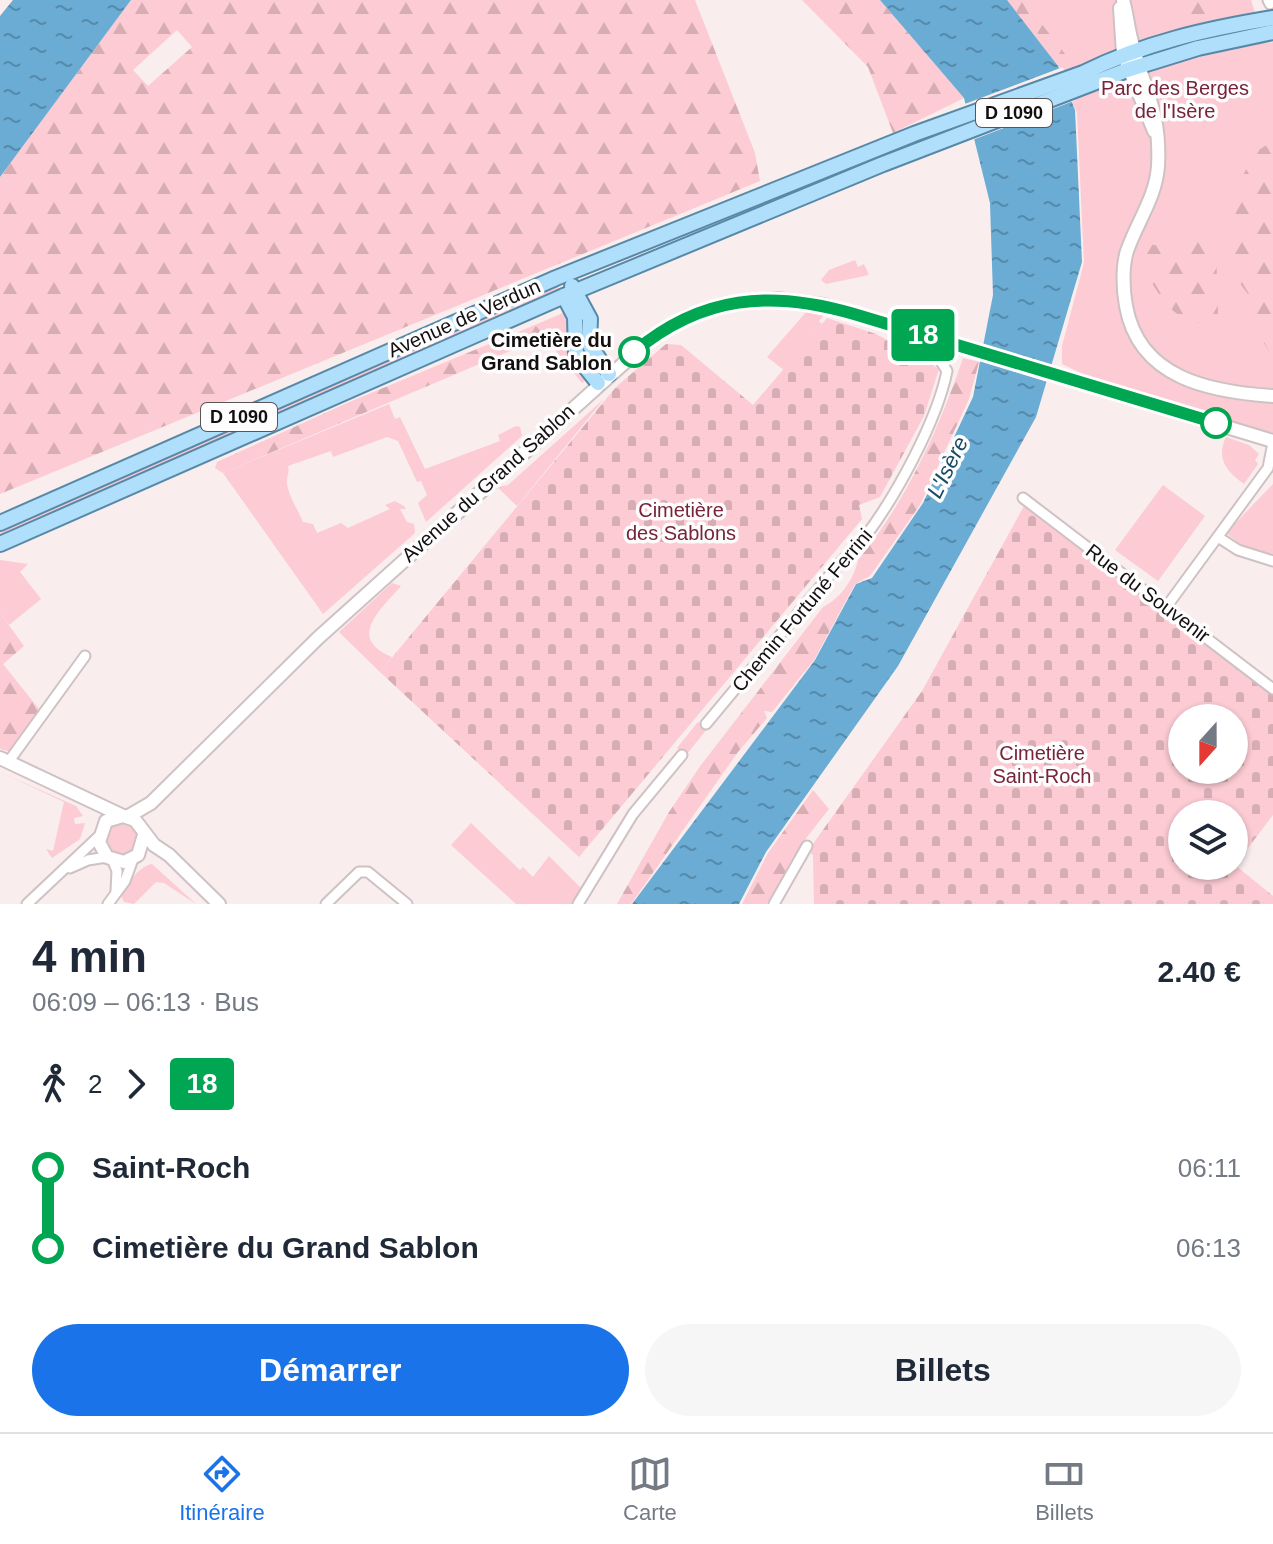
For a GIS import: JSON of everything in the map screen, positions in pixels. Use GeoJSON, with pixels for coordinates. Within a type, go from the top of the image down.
{"type":"FeatureCollection","features":[{"type":"Feature","properties":{"kind":"main road","name":"D 1090"},"geometry":{"type":"LineString","coordinates":[[937,134],[1086,79],[1167,56],[1195,40],[1270,8]]}},
{"type":"Feature","properties":{"kind":"main road","name":"D 1090"},"geometry":{"type":"LineString","coordinates":[[1086,79],[1129,52],[1162,41],[1273,32]]}},
{"type":"Feature","properties":{"kind":"main road","name":"Avenue de Verdun"},"geometry":{"type":"LineString","coordinates":[[0,523],[556,278],[672,231],[937,134]]}},
{"type":"Feature","properties":{"kind":"main road","name":"Avenue de Verdun"},"geometry":{"type":"LineString","coordinates":[[0,544],[571,291],[937,134]]}},
{"type":"Feature","properties":{"kind":"main road"},"geometry":{"type":"LineString","coordinates":[[571,291],[672,231]]}},
{"type":"Feature","properties":{"kind":"main road"},"geometry":{"type":"LineString","coordinates":[[556,278],[571,291],[590,319],[589,344],[603,379]]}},
{"type":"Feature","properties":{"kind":"street"},"geometry":{"type":"LineString","coordinates":[[1122,0],[1133,68],[1157,113],[1158,166],[1151,197],[1126,254],[1124,294],[1131,325],[1152,358],[1169,372],[1201,387],[1273,396]]}},
{"type":"Feature","properties":{"kind":"street","name":"Avenue du Grand Sablon"},"geometry":{"type":"LineString","coordinates":[[125,816],[151,803],[318,638],[603,379],[653,337],[689,316],[742,301],[778,299],[807,302],[1273,442]]}},
{"type":"Feature","properties":{"kind":"street","name":"Chemin Fortuné Ferrini"},"geometry":{"type":"LineString","coordinates":[[706,724],[843,559],[863,540],[901,476],[928,423],[947,371],[938,357],[912,343],[912,332]]}},
{"type":"Feature","properties":{"kind":"street"},"geometry":{"type":"LineString","coordinates":[[1247,392],[1273,387]]}},
{"type":"Feature","properties":{"kind":"street"},"geometry":{"type":"LineString","coordinates":[[1167,606],[1271,467],[1273,442]]}},
{"type":"Feature","properties":{"kind":"street","name":"Rue du Souvenir"},"geometry":{"type":"LineString","coordinates":[[1023,498],[1273,689]]}},
{"type":"Feature","properties":{"kind":"street"},"geometry":{"type":"LineString","coordinates":[[1218,537],[1238,550],[1273,561]]}},
{"type":"Feature","properties":{"kind":"street"},"geometry":{"type":"LineString","coordinates":[[85,656],[4,759],[125,816],[219,904]]}},
{"type":"Feature","properties":{"kind":"street"},"geometry":{"type":"LineString","coordinates":[[578,904],[633,814],[682,755]]}},
{"type":"Feature","properties":{"kind":"street"},"geometry":{"type":"LineString","coordinates":[[88,797],[103,812],[106,822]]}},
{"type":"Feature","properties":{"kind":"street","name":"Avenue du Grand Sablon"},"geometry":{"type":"LineString","coordinates":[[143,832],[151,803]]}},
{"type":"Feature","properties":{"kind":"street"},"geometry":{"type":"LineString","coordinates":[[27,904],[98,837],[106,822],[125,816]]}},
{"type":"Feature","properties":{"kind":"street"},"geometry":{"type":"LineString","coordinates":[[108,904],[125,881],[143,832]]}},
{"type":"Feature","properties":{"kind":"street"},"geometry":{"type":"LineString","coordinates":[[98,837],[117,871],[115,894]]}},
{"type":"Feature","properties":{"kind":"street"},"geometry":{"type":"LineString","coordinates":[[774,904],[807,846]]}},
{"type":"Feature","properties":{"kind":"street"},"geometry":{"type":"LineString","coordinates":[[63,870],[88,860],[135,857],[161,857],[180,869]]}},
{"type":"Feature","properties":{"kind":"street"},"geometry":{"type":"LineString","coordinates":[[326,904],[359,872],[368,872],[407,904]]}},
{"type":"Feature","properties":{"kind":"green space"},"geometry":{"type":"Polygon","coordinates":[[[131,0],[695,0],[755,153],[760,181],[0,494],[0,177],[131,0]],[[177,30],[133,70],[148,86],[192,47],[177,30]]]}},
{"type":"Feature","properties":{"kind":"green space"},"geometry":{"type":"Polygon","coordinates":[[[802,0],[880,0],[964,98],[893,133],[868,67],[802,0]]]}},
{"type":"Feature","properties":{"kind":"green space","name":"Parc des Berges de l'Isère"},"geometry":{"type":"Polygon","coordinates":[[[1007,0],[1251,0],[1265,43],[1273,42],[1273,433],[1112,388],[1062,364],[1062,346],[1084,263],[1077,113],[1058,66],[1007,0]]]}},
{"type":"Feature","properties":{"kind":"green space"},"geometry":{"type":"Polygon","coordinates":[[[1007,0],[1023,0],[1069,59],[1058,66],[1007,0]]]}},
{"type":"Feature","properties":{"kind":"green space"},"geometry":{"type":"Polygon","coordinates":[[[1179,0],[1216,0],[1228,9],[1228,13],[1185,22],[1179,0]]]}},
{"type":"Feature","properties":{"kind":"green space"},"geometry":{"type":"Polygon","coordinates":[[[1273,141],[1273,356],[1247,320],[1257,306],[1232,273],[1232,233],[1243,175],[1257,151],[1273,141]]]}},
{"type":"Feature","properties":{"kind":"green space"},"geometry":{"type":"Polygon","coordinates":[[[1211,232],[1216,245],[1218,314],[1207,324],[1194,322],[1173,310],[1136,259],[1149,244],[1166,245],[1211,232]]]}},
{"type":"Feature","properties":{"kind":"green space"},"geometry":{"type":"Polygon","coordinates":[[[855,260],[858,267],[864,264],[869,275],[826,284],[821,280],[829,270],[855,260]]]}},
{"type":"Feature","properties":{"kind":"green space"},"geometry":{"type":"Polygon","coordinates":[[[553,285],[562,289],[0,536],[0,531],[553,285]]]}},
{"type":"Feature","properties":{"kind":"green space"},"geometry":{"type":"Polygon","coordinates":[[[807,311],[824,315],[819,321],[822,324],[784,370],[767,357],[807,311]]]}},
{"type":"Feature","properties":{"kind":"green space"},"geometry":{"type":"Polygon","coordinates":[[[568,313],[590,377],[582,383],[535,325],[568,313]]]}},
{"type":"Feature","properties":{"kind":"green space","name":"Cimetière des Sablons"},"geometry":{"type":"Polygon","coordinates":[[[827,318],[876,334],[939,369],[924,416],[880,497],[859,505],[862,519],[579,857],[380,672],[616,387],[666,344],[681,345],[753,405],[827,318]]]}},
{"type":"Feature","properties":{"kind":"green space"},"geometry":{"type":"Polygon","coordinates":[[[535,325],[545,336],[223,473],[215,468],[217,462],[347,403],[535,325]]]}},
{"type":"Feature","properties":{"kind":"green space"},"geometry":{"type":"Polygon","coordinates":[[[963,358],[979,362],[969,399],[920,505],[870,576],[855,584],[814,660],[772,712],[764,711],[767,718],[738,752],[631,904],[617,904],[669,812],[701,765],[823,607],[836,599],[850,581],[858,560],[891,514],[920,464],[963,358]]]}},
{"type":"Feature","properties":{"kind":"green space"},"geometry":{"type":"Polygon","coordinates":[[[604,399],[517,506],[497,487],[508,485],[604,399]]]}},
{"type":"Feature","properties":{"kind":"green space"},"geometry":{"type":"Polygon","coordinates":[[[389,404],[395,419],[400,417],[425,469],[500,441],[498,435],[516,426],[520,427],[522,436],[426,522],[418,503],[427,495],[421,481],[417,482],[398,441],[387,437],[333,457],[331,451],[288,466],[287,484],[292,499],[303,522],[313,524],[317,533],[341,523],[348,528],[390,509],[385,505],[395,501],[406,509],[400,509],[407,522],[414,524],[415,533],[323,614],[223,473],[389,404]]]}},
{"type":"Feature","properties":{"kind":"green space"},"geometry":{"type":"Polygon","coordinates":[[[1226,437],[1249,445],[1259,454],[1255,460],[1258,464],[1244,484],[1224,464],[1222,451],[1226,437]]]}},
{"type":"Feature","properties":{"kind":"green space"},"geometry":{"type":"Polygon","coordinates":[[[1273,484],[1273,556],[1244,547],[1226,533],[1273,484]]]}},
{"type":"Feature","properties":{"kind":"green space"},"geometry":{"type":"Polygon","coordinates":[[[1163,485],[1205,516],[1158,581],[1115,550],[1163,485]]]}},
{"type":"Feature","properties":{"kind":"green space","name":"Cimetière Saint-Roch"},"geometry":{"type":"Polygon","coordinates":[[[1024,506],[1273,695],[1273,815],[1248,848],[1248,800],[1168,800],[1168,880],[1248,880],[1248,876],[1273,896],[1273,904],[814,904],[813,855],[808,851],[922,691],[1024,506]]]}},
{"type":"Feature","properties":{"kind":"green space"},"geometry":{"type":"Polygon","coordinates":[[[0,560],[28,564],[20,572],[41,599],[9,625],[0,613],[0,560]]]}},
{"type":"Feature","properties":{"kind":"green space"},"geometry":{"type":"Polygon","coordinates":[[[392,583],[401,586],[377,614],[369,632],[371,641],[378,649],[392,657],[380,672],[339,632],[392,583]]]}},
{"type":"Feature","properties":{"kind":"green space"},"geometry":{"type":"Polygon","coordinates":[[[0,613],[24,646],[3,664],[39,709],[11,752],[0,749],[0,613]]]}},
{"type":"Feature","properties":{"kind":"green space"},"geometry":{"type":"Polygon","coordinates":[[[698,722],[707,729],[686,755],[677,748],[698,722]]]}},
{"type":"Feature","properties":{"kind":"green space"},"geometry":{"type":"Polygon","coordinates":[[[0,772],[76,806],[83,816],[74,818],[75,824],[85,823],[80,839],[52,858],[46,849],[53,851],[64,802],[0,772]]]}},
{"type":"Feature","properties":{"kind":"green space"},"geometry":{"type":"Polygon","coordinates":[[[813,790],[829,809],[807,837],[767,904],[742,904],[768,853],[813,790]]]}},
{"type":"Feature","properties":{"kind":"green space"},"geometry":{"type":"Polygon","coordinates":[[[121,822],[133,827],[138,839],[133,851],[121,856],[109,851],[104,839],[109,827],[121,822]]]}},
{"type":"Feature","properties":{"kind":"green space"},"geometry":{"type":"Polygon","coordinates":[[[471,823],[520,870],[523,867],[533,877],[549,856],[581,888],[573,904],[516,904],[451,845],[471,823]]]}},
{"type":"Feature","properties":{"kind":"green space"},"geometry":{"type":"Polygon","coordinates":[[[152,864],[196,904],[164,883],[156,882],[134,904],[124,902],[121,896],[130,881],[152,864]]]}},
{"type":"Feature","properties":{"kind":"water"},"geometry":{"type":"Polygon","coordinates":[[[13,0],[131,0],[0,177],[0,16],[13,0]]]}},
{"type":"Feature","properties":{"kind":"water","name":"L'Isère"},"geometry":{"type":"Polygon","coordinates":[[[880,0],[1007,0],[1058,66],[1075,110],[1082,262],[1036,417],[898,666],[766,852],[739,904],[632,904],[815,660],[856,584],[872,578],[923,503],[973,397],[993,295],[990,203],[964,98],[880,0]]]}},
{"type":"Feature","properties":{"kind":"pier"},"geometry":{"type":"Polygon","coordinates":[[[1063,67],[1076,100],[970,141],[962,105],[1063,67]]]}},
{"type":"Feature","properties":{"kind":"pier"},"geometry":{"type":"Polygon","coordinates":[[[980,343],[1055,366],[1051,383],[976,360],[980,343]]]}},
{"type":"Feature","properties":{"kind":"bus line","name":"18"},"geometry":{"type":"LineString","coordinates":[[634,352],[653,337],[704,310],[742,301],[797,300],[854,314],[1216,423]]}},
{"type":"Feature","properties":{"kind":"place","name":"Cimetière du Grand Sablon"},"geometry":{"type":"Point","coordinates":[634,352]}}]}
